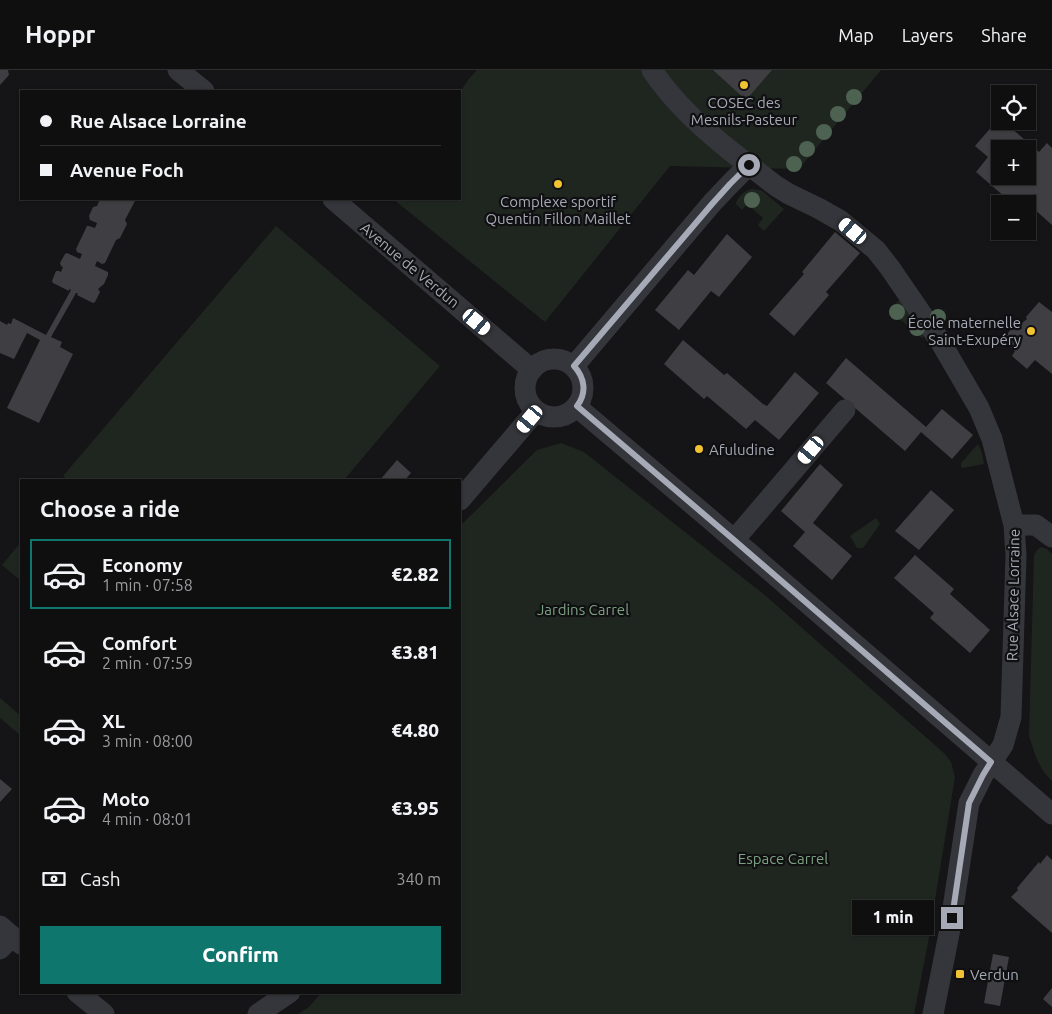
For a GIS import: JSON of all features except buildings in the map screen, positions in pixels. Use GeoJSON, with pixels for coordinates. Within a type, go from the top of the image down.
{"type":"FeatureCollection","features":[{"type":"Feature","properties":{"kind":"street"},"geometry":{"type":"LineString","coordinates":[[178,70],[203,90]]}},
{"type":"Feature","properties":{"kind":"street","name":"Rue Alsace Lorraine"},"geometry":{"type":"LineString","coordinates":[[652,70],[659,81],[697,123],[749,165],[789,194],[841,221],[876,250],[940,341],[979,408],[992,438],[1014,525],[1016,555],[1011,717],[1003,745],[983,775],[969,803],[950,925],[933,1014]]}},
{"type":"Feature","properties":{"kind":"street"},"geometry":{"type":"LineString","coordinates":[[574,366],[712,204],[749,165]]}},
{"type":"Feature","properties":{"kind":"street","name":"Avenue de Verdun"},"geometry":{"type":"LineString","coordinates":[[333,200],[532,370]]}},
{"type":"Feature","properties":{"kind":"street"},"geometry":{"type":"LineString","coordinates":[[549,359],[560,359],[574,366],[582,378],[584,388],[582,398],[577,406],[566,415],[557,417],[544,415],[536,411],[528,401],[526,393],[526,381],[532,370],[540,363],[549,359]]}},
{"type":"Feature","properties":{"kind":"street"},"geometry":{"type":"LineString","coordinates":[[577,406],[1052,814]]}},
{"type":"Feature","properties":{"kind":"street"},"geometry":{"type":"LineString","coordinates":[[734,540],[845,410]]}},
{"type":"Feature","properties":{"kind":"street"},"geometry":{"type":"LineString","coordinates":[[461,499],[536,411]]}},
{"type":"Feature","properties":{"kind":"street"},"geometry":{"type":"LineString","coordinates":[[1014,525],[1036,525],[1052,537]]}},
{"type":"Feature","properties":{"kind":"street"},"geometry":{"type":"LineString","coordinates":[[79,994],[104,1014]]}},
{"type":"Feature","properties":{"kind":"street"},"geometry":{"type":"LineString","coordinates":[[258,1014],[287,994]]}},
{"type":"Feature","properties":{"kind":"green space","name":"Complexe sportif Quentin Fillon Maillet"},"geometry":{"type":"Polygon","coordinates":[[[477,70],[881,70],[799,169],[670,166],[545,322],[394,200],[461,200],[461,90],[477,70]]]}},
{"type":"Feature","properties":{"kind":"green space"},"geometry":{"type":"Polygon","coordinates":[[[751,189],[761,190],[784,209],[764,231],[758,225],[763,218],[747,204],[742,210],[736,204],[741,195],[751,189]]]}},
{"type":"Feature","properties":{"kind":"green space"},"geometry":{"type":"Polygon","coordinates":[[[276,226],[440,366],[345,479],[67,479],[63,476],[276,226]]]}},
{"type":"Feature","properties":{"kind":"green space"},"geometry":{"type":"Polygon","coordinates":[[[906,294],[927,334],[922,338],[895,315],[894,305],[906,294]]]}},
{"type":"Feature","properties":{"kind":"green space"},"geometry":{"type":"Polygon","coordinates":[[[561,443],[584,452],[767,597],[945,754],[951,762],[955,777],[928,943],[914,1014],[298,1014],[309,1007],[320,994],[461,994],[461,525],[537,450],[561,443]]]}},
{"type":"Feature","properties":{"kind":"green space"},"geometry":{"type":"Polygon","coordinates":[[[978,444],[984,464],[961,467],[961,463],[978,444]]]}},
{"type":"Feature","properties":{"kind":"green space"},"geometry":{"type":"Polygon","coordinates":[[[876,518],[880,524],[863,548],[857,548],[850,536],[876,518]]]}},
{"type":"Feature","properties":{"kind":"green space"},"geometry":{"type":"Polygon","coordinates":[[[20,543],[20,580],[2,565],[20,543]]]}},
{"type":"Feature","properties":{"kind":"green space"},"geometry":{"type":"Polygon","coordinates":[[[1041,547],[1047,549],[1052,554],[1052,781],[1040,766],[1029,736],[1034,556],[1041,547]]]}},
{"type":"Feature","properties":{"kind":"green space"},"geometry":{"type":"Polygon","coordinates":[[[0,698],[20,715],[20,735],[0,718],[0,698]]]}},
{"type":"Feature","properties":{"kind":"place","name":"COSEC des Mesnils-Pasteur"},"geometry":{"type":"Point","coordinates":[744,85]}},
{"type":"Feature","properties":{"kind":"place","name":"Complexe sportif Quentin Fillon Maillet"},"geometry":{"type":"Point","coordinates":[558,184]}},
{"type":"Feature","properties":{"kind":"place","name":"École maternelle Saint-Exupéry"},"geometry":{"type":"Point","coordinates":[1031,331]}},
{"type":"Feature","properties":{"kind":"place","name":"Afuludine"},"geometry":{"type":"Point","coordinates":[699,449]}},
{"type":"Feature","properties":{"kind":"place","name":"Verdun"},"geometry":{"type":"Point","coordinates":[960,974]}},
{"type":"Feature","properties":{"kind":"route"},"geometry":{"type":"LineString","coordinates":[[749,165],[712,204],[574,366],[582,378],[584,388],[582,398],[577,406],[991,762],[969,803],[952,918]]}},
{"type":"Feature","properties":{"kind":"park label","name":"Jardins Carrel"},"geometry":{"type":"Point","coordinates":[583,609]}},
{"type":"Feature","properties":{"kind":"park label","name":"Espace Carrel"},"geometry":{"type":"Point","coordinates":[783,858]}}]}
